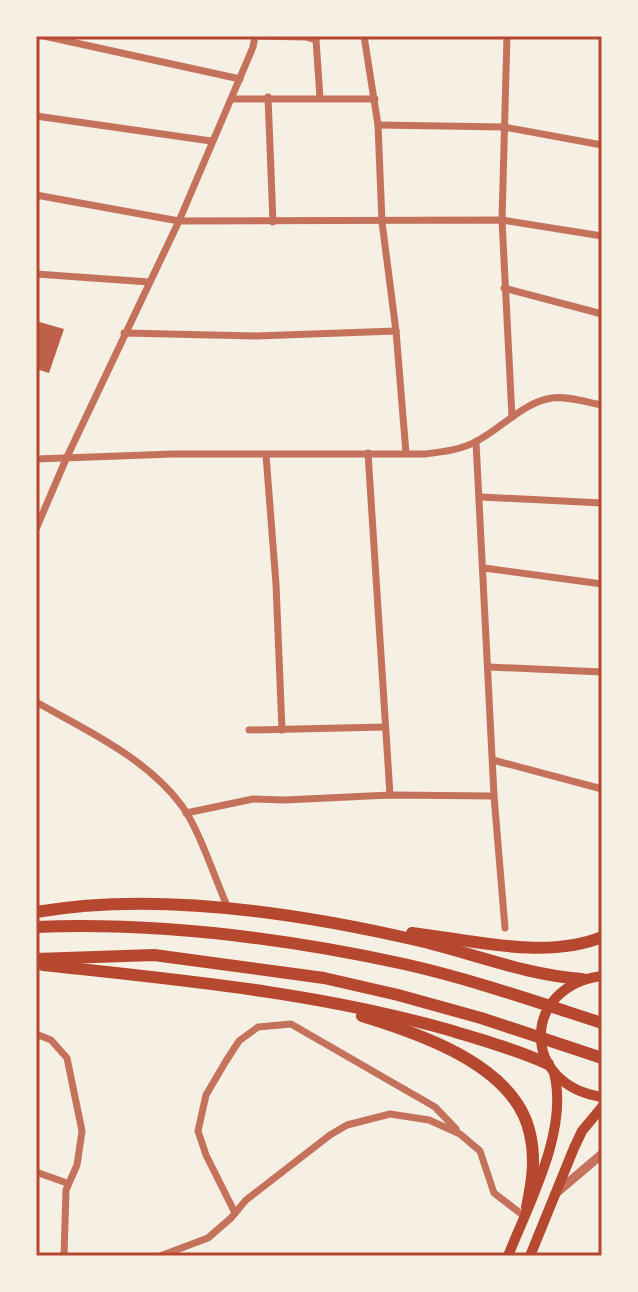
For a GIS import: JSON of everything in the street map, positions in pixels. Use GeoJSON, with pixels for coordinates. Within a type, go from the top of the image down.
{"type":"FeatureCollection","features":[{"type":"Feature","properties":{"kind":"highway"},"geometry":{"type":"LineString","coordinates":[[36,912],[78,904],[142,903],[229,910],[548,949],[583,945],[602,937]]}},
{"type":"Feature","properties":{"kind":"highway"},"geometry":{"type":"LineString","coordinates":[[342,924],[419,941],[550,977],[582,979]]}},
{"type":"Feature","properties":{"kind":"highway"},"geometry":{"type":"LineString","coordinates":[[36,927],[152,928],[316,947],[406,965],[494,988],[602,1023]]}},
{"type":"Feature","properties":{"kind":"highway"},"geometry":{"type":"LineString","coordinates":[[36,962],[154,955],[324,978],[481,1018],[602,1058]]}},
{"type":"Feature","properties":{"kind":"highway"},"geometry":{"type":"LineString","coordinates":[[36,962],[333,1001],[518,1050],[551,1068]]}},
{"type":"Feature","properties":{"kind":"highway"},"geometry":{"type":"LineString","coordinates":[[298,996],[376,1020],[470,1059],[494,1076],[524,1113],[530,1133],[533,1172],[525,1212]]}},
{"type":"Feature","properties":{"kind":"main road"},"geometry":{"type":"LineString","coordinates":[[508,1256],[557,1123],[558,1089],[542,1047],[541,1030],[546,1014],[554,999],[567,987],[582,979],[602,976]]}},
{"type":"Feature","properties":{"kind":"main road"},"geometry":{"type":"LineString","coordinates":[[551,1068],[567,1086],[584,1094],[602,1097]]}},
{"type":"Feature","properties":{"kind":"main road"},"geometry":{"type":"LineString","coordinates":[[530,1256],[582,1131],[602,1107]]}},
{"type":"Feature","properties":{"kind":"street"},"geometry":{"type":"LineString","coordinates":[[44,36],[240,79]]}},
{"type":"Feature","properties":{"kind":"street"},"geometry":{"type":"LineString","coordinates":[[36,529],[124,333],[179,221],[211,141],[232,99],[255,36],[316,40],[320,98]]}},
{"type":"Feature","properties":{"kind":"street"},"geometry":{"type":"LineString","coordinates":[[364,36],[378,125],[382,222],[396,331],[406,453]]}},
{"type":"Feature","properties":{"kind":"street"},"geometry":{"type":"LineString","coordinates":[[507,36],[502,220],[512,417]]}},
{"type":"Feature","properties":{"kind":"street"},"geometry":{"type":"LineString","coordinates":[[268,97],[273,222]]}},
{"type":"Feature","properties":{"kind":"street"},"geometry":{"type":"LineString","coordinates":[[232,99],[375,99]]}},
{"type":"Feature","properties":{"kind":"street"},"geometry":{"type":"LineString","coordinates":[[36,116],[211,141]]}},
{"type":"Feature","properties":{"kind":"street"},"geometry":{"type":"LineString","coordinates":[[378,125],[504,127],[602,145]]}},
{"type":"Feature","properties":{"kind":"street"},"geometry":{"type":"LineString","coordinates":[[36,195],[179,221],[502,220],[602,236]]}},
{"type":"Feature","properties":{"kind":"street"},"geometry":{"type":"LineString","coordinates":[[36,274],[149,282]]}},
{"type":"Feature","properties":{"kind":"street"},"geometry":{"type":"LineString","coordinates":[[504,288],[602,314]]}},
{"type":"Feature","properties":{"kind":"street"},"geometry":{"type":"LineString","coordinates":[[124,333],[256,336],[396,331]]}},
{"type":"Feature","properties":{"kind":"street"},"geometry":{"type":"LineString","coordinates":[[36,459],[173,454],[443,452],[476,442],[512,417],[550,398],[602,405]]}},
{"type":"Feature","properties":{"kind":"street"},"geometry":{"type":"LineString","coordinates":[[476,442],[494,796],[505,928]]}},
{"type":"Feature","properties":{"kind":"street"},"geometry":{"type":"LineString","coordinates":[[368,453],[390,795]]}},
{"type":"Feature","properties":{"kind":"street"},"geometry":{"type":"LineString","coordinates":[[266,455],[276,584],[282,730]]}},
{"type":"Feature","properties":{"kind":"street"},"geometry":{"type":"LineString","coordinates":[[481,497],[602,503]]}},
{"type":"Feature","properties":{"kind":"street"},"geometry":{"type":"LineString","coordinates":[[484,568],[602,584]]}},
{"type":"Feature","properties":{"kind":"street"},"geometry":{"type":"LineString","coordinates":[[489,667],[602,672]]}},
{"type":"Feature","properties":{"kind":"street"},"geometry":{"type":"LineString","coordinates":[[36,702],[113,746],[170,792],[186,813],[229,910]]}},
{"type":"Feature","properties":{"kind":"street"},"geometry":{"type":"LineString","coordinates":[[249,730],[385,727]]}},
{"type":"Feature","properties":{"kind":"street"},"geometry":{"type":"LineString","coordinates":[[493,760],[602,789]]}},
{"type":"Feature","properties":{"kind":"street"},"geometry":{"type":"LineString","coordinates":[[186,813],[239,800],[390,795],[494,796]]}},
{"type":"Feature","properties":{"kind":"street"},"geometry":{"type":"LineString","coordinates":[[235,1213],[206,1155],[198,1131],[206,1095],[239,1041],[258,1027],[291,1024],[435,1107],[480,1151],[494,1193],[525,1212]]}},
{"type":"Feature","properties":{"kind":"street"},"geometry":{"type":"LineString","coordinates":[[36,1034],[51,1040],[67,1058],[82,1131],[77,1165],[67,1183],[64,1256]]}},
{"type":"Feature","properties":{"kind":"street"},"geometry":{"type":"LineString","coordinates":[[160,1256],[208,1238],[246,1200],[347,1125],[390,1114],[429,1120],[460,1134]]}},
{"type":"Feature","properties":{"kind":"street"},"geometry":{"type":"LineString","coordinates":[[555,1194],[602,1154]]}},
{"type":"Feature","properties":{"kind":"street"},"geometry":{"type":"LineString","coordinates":[[36,1172],[67,1183]]}},
{"type":"Feature","properties":{"kind":"building"},"geometry":{"type":"Polygon","coordinates":[[[36,321],[64,329],[49,373],[36,369],[36,321]]]}}]}
